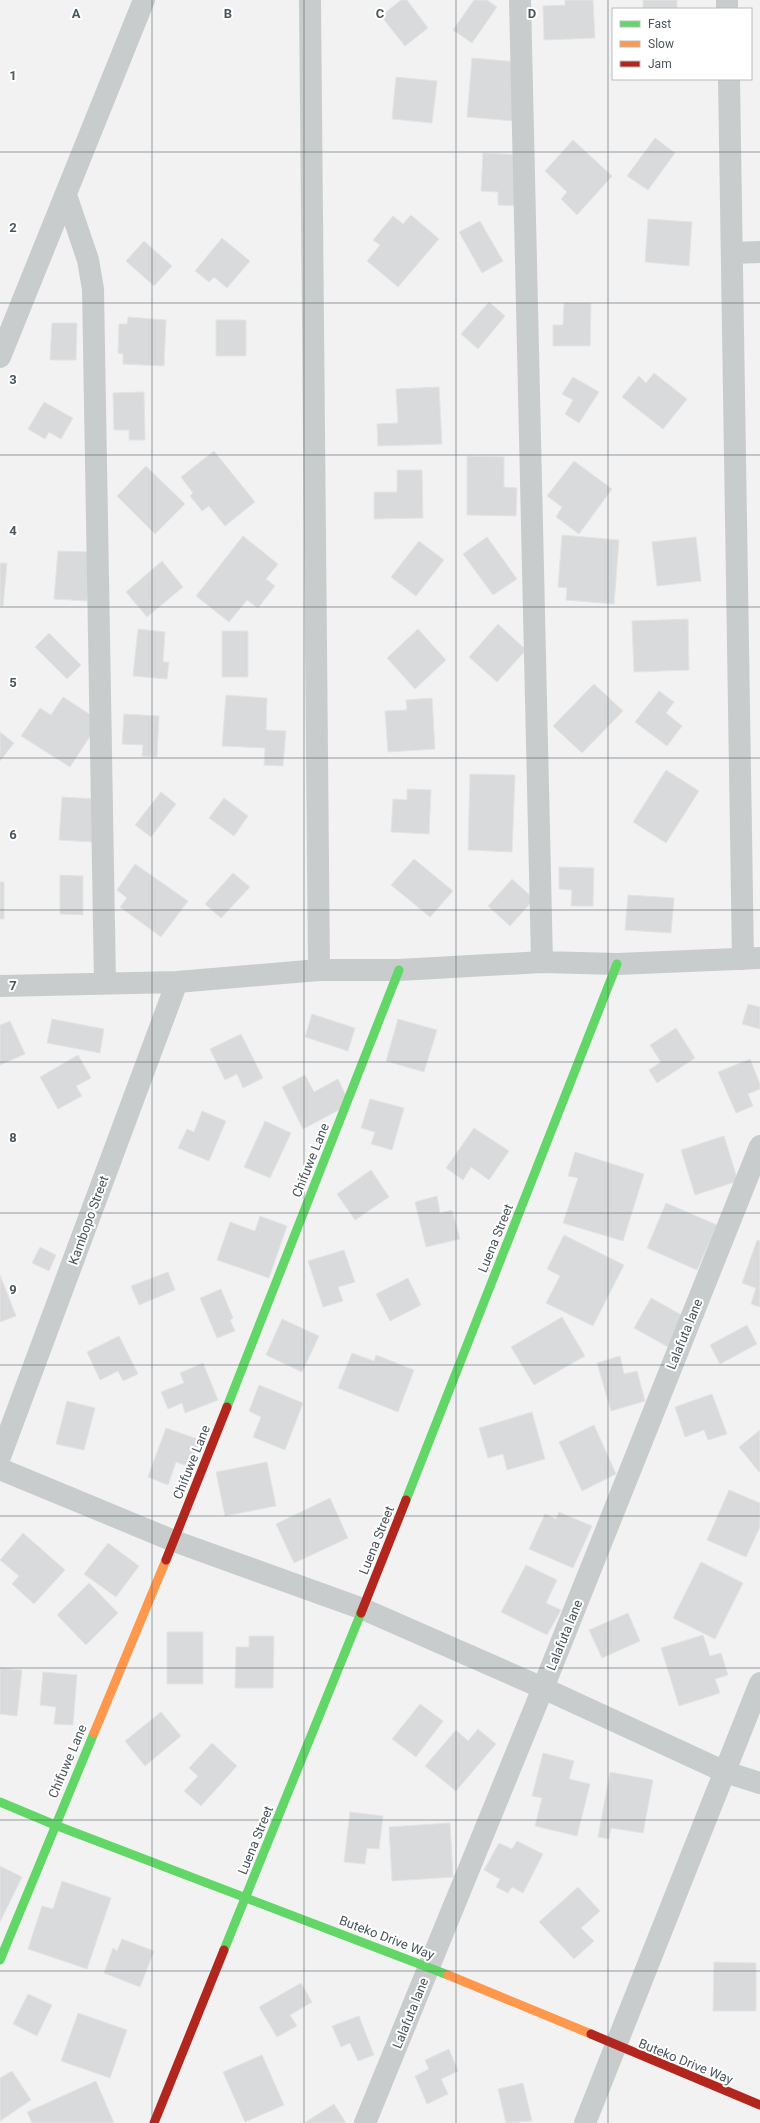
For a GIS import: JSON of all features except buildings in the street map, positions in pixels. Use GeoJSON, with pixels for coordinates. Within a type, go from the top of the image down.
{"type":"FeatureCollection","features":[{"type":"Feature","properties":{"kind":"street"},"geometry":{"type":"LineString","coordinates":[[0,357],[144,0]]}},
{"type":"Feature","properties":{"kind":"street"},"geometry":{"type":"LineString","coordinates":[[310,0],[319,970]]}},
{"type":"Feature","properties":{"kind":"street"},"geometry":{"type":"LineString","coordinates":[[520,0],[542,962]]}},
{"type":"Feature","properties":{"kind":"street"},"geometry":{"type":"LineString","coordinates":[[0,986],[177,982],[319,970],[399,970],[542,962],[617,964],[751,959],[729,80]]}},
{"type":"Feature","properties":{"kind":"street"},"geometry":{"type":"LineString","coordinates":[[66,195],[88,260],[93,289],[105,983]]}},
{"type":"Feature","properties":{"kind":"street"},"geometry":{"type":"LineString","coordinates":[[733,253],[760,252]]}},
{"type":"Feature","properties":{"kind":"street","name":"Luena Street"},"geometry":{"type":"LineString","coordinates":[[154,2123],[247,1897],[617,964]]}},
{"type":"Feature","properties":{"kind":"street","name":"Chifuwe Lane"},"geometry":{"type":"LineString","coordinates":[[0,1960],[174,1541],[399,970]]}},
{"type":"Feature","properties":{"kind":"street","name":"Kambopo Street"},"geometry":{"type":"LineString","coordinates":[[0,1457],[177,982]]}},
{"type":"Feature","properties":{"kind":"street","name":"Lalafuta lane"},"geometry":{"type":"LineString","coordinates":[[365,2123],[543,1688],[760,1146]]}},
{"type":"Feature","properties":{"kind":"street"},"geometry":{"type":"LineString","coordinates":[[0,1469],[174,1541],[362,1609],[543,1688],[726,1772],[760,1783]]}},
{"type":"Feature","properties":{"kind":"street"},"geometry":{"type":"LineString","coordinates":[[585,2123],[726,1772],[760,1683]]}},
{"type":"Feature","properties":{"kind":"street","name":"Buteko Drive Way"},"geometry":{"type":"LineString","coordinates":[[0,1802],[55,1825],[429,1967],[615,2046],[760,2105]]}},
{"type":"Feature","properties":{"kind":"traffic: fast"},"geometry":{"type":"LineString","coordinates":[[406,1500],[617,964]]}},
{"type":"Feature","properties":{"kind":"traffic: fast"},"geometry":{"type":"LineString","coordinates":[[227,1407],[399,970]]}},
{"type":"Feature","properties":{"kind":"traffic: fast"},"geometry":{"type":"LineString","coordinates":[[224,1950],[361,1613]]}},
{"type":"Feature","properties":{"kind":"traffic: fast"},"geometry":{"type":"LineString","coordinates":[[0,1960],[94,1733]]}},
{"type":"Feature","properties":{"kind":"traffic: fast"},"geometry":{"type":"LineString","coordinates":[[0,1802],[55,1825],[448,1975]]}},
{"type":"Feature","properties":{"kind":"traffic: slow"},"geometry":{"type":"LineString","coordinates":[[94,1733],[166,1560]]}},
{"type":"Feature","properties":{"kind":"traffic: slow"},"geometry":{"type":"LineString","coordinates":[[448,1975],[591,2034]]}},
{"type":"Feature","properties":{"kind":"traffic: jam"},"geometry":{"type":"LineString","coordinates":[[166,1560],[227,1407]]}},
{"type":"Feature","properties":{"kind":"traffic: jam"},"geometry":{"type":"LineString","coordinates":[[361,1613],[406,1500]]}},
{"type":"Feature","properties":{"kind":"traffic: jam"},"geometry":{"type":"LineString","coordinates":[[154,2123],[224,1950]]}},
{"type":"Feature","properties":{"kind":"traffic: jam"},"geometry":{"type":"LineString","coordinates":[[591,2034],[760,2105]]}}]}
